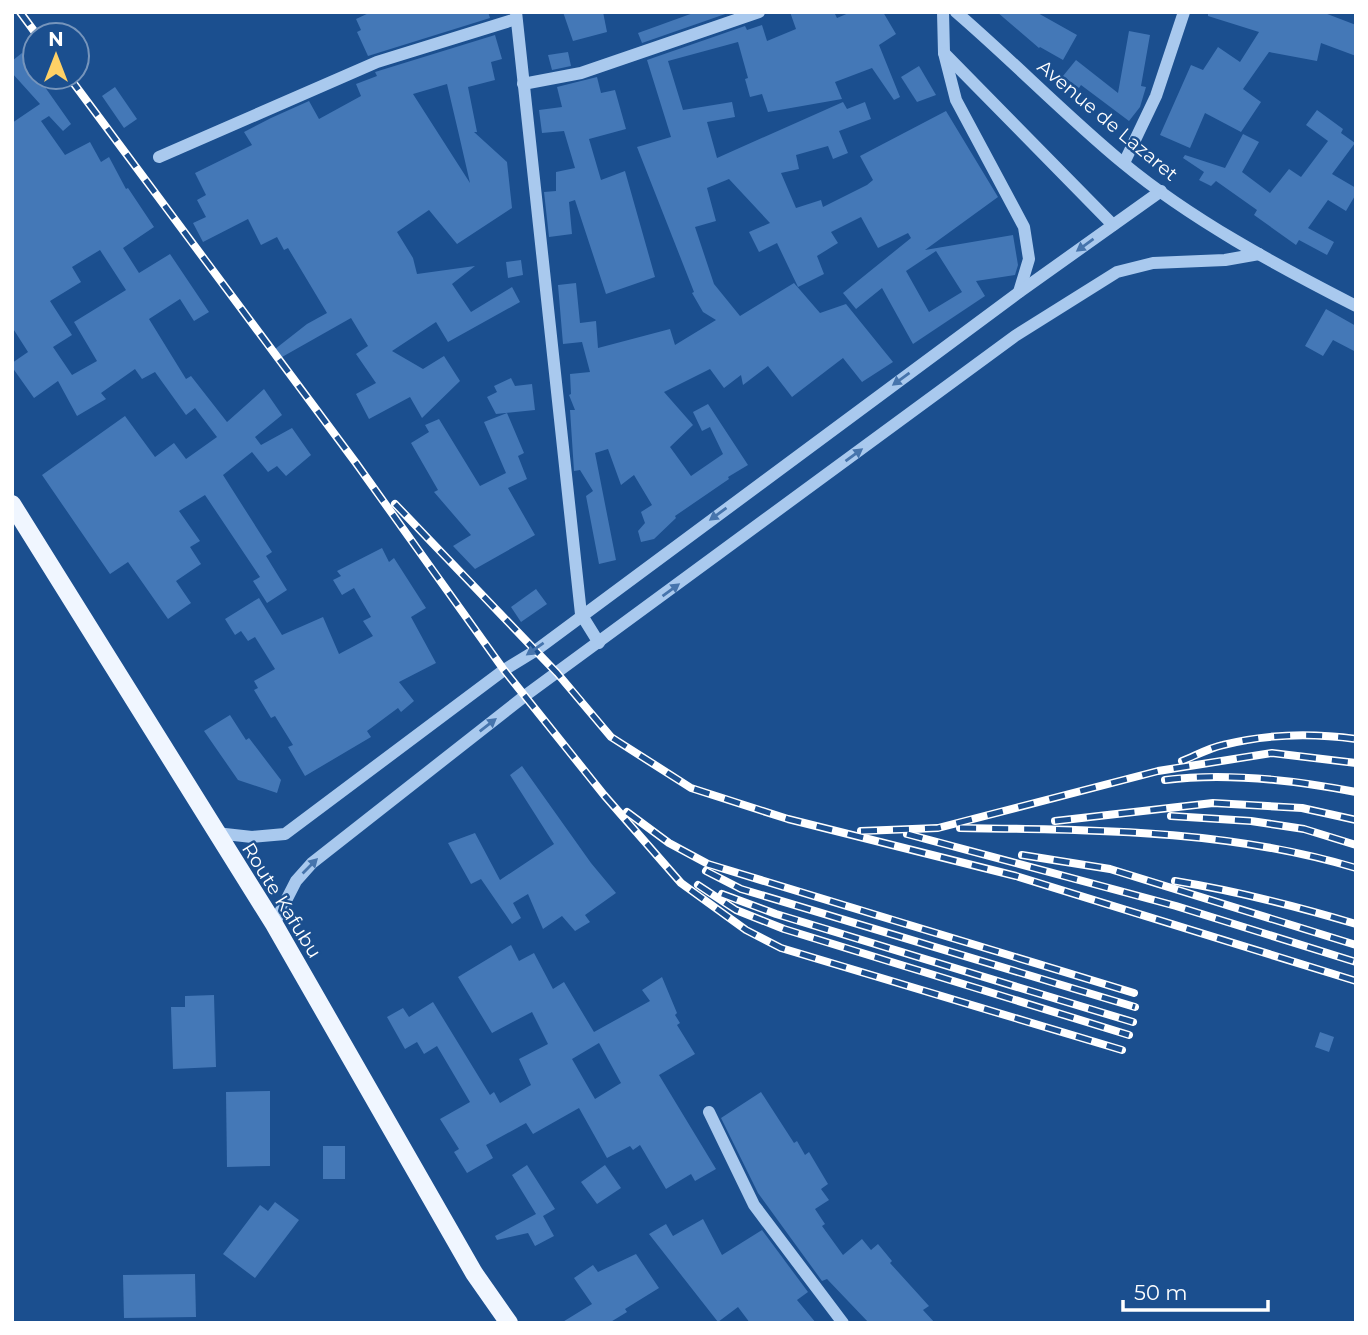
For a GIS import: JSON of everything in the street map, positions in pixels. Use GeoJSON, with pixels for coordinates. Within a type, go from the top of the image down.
{"type":"FeatureCollection","features":[{"type":"Feature","properties":{"kind":"main road","name":"Route Kafubu"},"geometry":{"type":"LineString","coordinates":[[12,503],[274,924],[474,1273],[509,1323]]}},
{"type":"Feature","properties":{"kind":"street"},"geometry":{"type":"LineString","coordinates":[[523,83],[581,73],[759,12]]}},
{"type":"Feature","properties":{"kind":"street"},"geometry":{"type":"LineString","coordinates":[[943,12],[944,53],[956,100],[1024,227],[1028,259],[1018,293]]}},
{"type":"Feature","properties":{"kind":"street","name":"Avenue de Lazaret"},"geometry":{"type":"LineString","coordinates":[[956,12],[1047,97],[1161,191],[1259,254],[1356,306]]}},
{"type":"Feature","properties":{"kind":"street"},"geometry":{"type":"LineString","coordinates":[[1124,163],[1156,96],[1184,12]]}},
{"type":"Feature","properties":{"kind":"street"},"geometry":{"type":"LineString","coordinates":[[159,157],[377,62],[516,16],[581,614],[599,643]]}},
{"type":"Feature","properties":{"kind":"street"},"geometry":{"type":"LineString","coordinates":[[944,53],[1113,225]]}},
{"type":"Feature","properties":{"kind":"street"},"geometry":{"type":"LineString","coordinates":[[216,833],[252,837],[285,834],[1018,293],[1161,191]]}},
{"type":"Feature","properties":{"kind":"street"},"geometry":{"type":"LineString","coordinates":[[274,924],[296,881],[312,863],[526,695],[1015,336],[1117,272],[1153,263],[1225,260],[1259,254]]}},
{"type":"Feature","properties":{"kind":"street"},"geometry":{"type":"LineString","coordinates":[[709,1112],[754,1205],[843,1323]]}},
{"type":"Feature","properties":{"kind":"building"},"geometry":{"type":"Polygon","coordinates":[[[371,12],[488,12],[490,18],[368,56],[357,32],[361,30],[356,19],[371,12]]]}},
{"type":"Feature","properties":{"kind":"building"},"geometry":{"type":"Polygon","coordinates":[[[563,12],[603,12],[607,32],[573,41],[563,12]]]}},
{"type":"Feature","properties":{"kind":"building"},"geometry":{"type":"Polygon","coordinates":[[[696,12],[731,12],[642,43],[638,33],[696,12]]]}},
{"type":"Feature","properties":{"kind":"building"},"geometry":{"type":"Polygon","coordinates":[[[790,12],[834,12],[837,18],[851,12],[883,12],[896,34],[879,45],[900,97],[894,100],[872,68],[835,82],[842,99],[768,112],[762,94],[750,97],[738,42],[668,61],[683,110],[732,102],[735,117],[707,122],[717,158],[843,102],[847,109],[865,102],[871,119],[839,131],[848,153],[833,159],[828,146],[796,155],[799,169],[781,173],[796,208],[821,200],[823,207],[873,180],[860,156],[946,111],[998,197],[925,250],[1013,235],[1018,265],[1015,275],[976,281],[985,296],[913,344],[882,288],[856,309],[843,293],[911,238],[908,233],[878,248],[861,217],[831,232],[838,243],[817,256],[824,274],[798,287],[777,243],[759,252],[749,232],[770,223],[729,179],[707,188],[716,221],[695,227],[714,284],[740,316],[794,283],[820,313],[846,304],[893,362],[862,382],[843,358],[792,397],[768,366],[743,385],[741,375],[724,388],[710,369],[664,392],[693,425],[670,447],[691,476],[723,454],[710,427],[702,431],[693,412],[708,404],[748,465],[675,516],[654,539],[641,542],[638,531],[645,523],[641,512],[652,505],[634,475],[621,485],[608,449],[595,453],[616,560],[599,564],[586,496],[593,491],[580,470],[574,471],[570,410],[575,410],[569,395],[570,374],[590,372],[582,342],[563,344],[558,285],[576,283],[580,323],[596,321],[598,348],[670,329],[675,345],[716,320],[703,312],[692,293],[694,292],[637,147],[671,137],[647,60],[745,26],[747,30],[762,25],[767,41],[796,29],[790,12]],[[936,251],[906,271],[929,312],[962,292],[936,251]]]}},
{"type":"Feature","properties":{"kind":"building"},"geometry":{"type":"Polygon","coordinates":[[[997,12],[1036,12],[1077,35],[1063,60],[1039,48],[997,12]]]}},
{"type":"Feature","properties":{"kind":"building"},"geometry":{"type":"Polygon","coordinates":[[[1208,12],[1322,12],[1356,25],[1356,56],[1321,43],[1317,61],[1269,52],[1243,89],[1261,102],[1241,132],[1205,113],[1190,148],[1160,135],[1191,65],[1203,70],[1218,47],[1240,62],[1259,32],[1208,16],[1208,12]]]}},
{"type":"Feature","properties":{"kind":"building"},"geometry":{"type":"Polygon","coordinates":[[[1129,31],[1150,35],[1141,86],[1146,87],[1140,107],[1129,121],[1081,85],[1079,88],[1063,76],[1076,60],[1118,93],[1129,31]]]}},
{"type":"Feature","properties":{"kind":"building"},"geometry":{"type":"Polygon","coordinates":[[[495,35],[502,59],[491,62],[495,80],[468,87],[477,132],[474,132],[507,162],[512,208],[457,244],[429,210],[397,232],[413,258],[417,274],[475,266],[452,284],[471,312],[512,287],[520,302],[448,342],[436,322],[392,351],[423,369],[444,356],[460,381],[422,418],[410,397],[369,419],[356,394],[376,383],[356,354],[368,346],[351,318],[275,361],[270,353],[307,324],[327,313],[288,248],[284,250],[277,237],[261,245],[248,219],[203,242],[193,223],[206,217],[197,200],[206,195],[195,173],[252,145],[244,132],[309,101],[319,119],[361,96],[356,84],[377,76],[375,72],[495,35]],[[447,84],[413,94],[470,183],[447,84]]]}},
{"type":"Feature","properties":{"kind":"building"},"geometry":{"type":"Polygon","coordinates":[[[568,52],[571,66],[552,70],[548,55],[568,52]]]}},
{"type":"Feature","properties":{"kind":"building"},"geometry":{"type":"Polygon","coordinates":[[[21,54],[21,83],[12,73],[12,61],[21,54]]]}},
{"type":"Feature","properties":{"kind":"building"},"geometry":{"type":"Polygon","coordinates":[[[919,66],[936,95],[917,102],[901,77],[919,66]]]}},
{"type":"Feature","properties":{"kind":"building"},"geometry":{"type":"Polygon","coordinates":[[[597,77],[601,93],[615,90],[626,129],[589,139],[601,180],[625,171],[655,277],[606,294],[575,200],[569,202],[572,234],[549,237],[544,192],[556,191],[556,172],[575,168],[564,131],[542,133],[539,110],[562,107],[557,87],[597,77]]]}},
{"type":"Feature","properties":{"kind":"building"},"geometry":{"type":"Polygon","coordinates":[[[115,87],[137,119],[124,128],[102,96],[115,87]]]}},
{"type":"Feature","properties":{"kind":"building"},"geometry":{"type":"Polygon","coordinates":[[[28,91],[48,91],[71,124],[63,131],[49,116],[41,121],[65,155],[90,142],[101,162],[109,157],[126,189],[128,188],[154,227],[123,248],[139,273],[170,254],[209,312],[194,321],[180,299],[149,319],[186,379],[191,376],[227,422],[264,389],[282,415],[255,437],[261,445],[292,428],[311,455],[286,476],[277,466],[268,472],[252,452],[223,475],[272,552],[266,556],[287,590],[267,603],[253,581],[260,577],[205,495],[179,511],[200,541],[190,547],[201,564],[176,581],[191,603],[168,619],[128,562],[110,574],[42,475],[125,416],[155,457],[174,443],[186,459],[217,437],[195,408],[186,415],[155,372],[142,379],[135,369],[101,393],[106,399],[77,416],[58,381],[34,398],[12,367],[12,363],[28,352],[12,327],[12,123],[40,104],[28,91]],[[100,250],[72,267],[81,282],[50,301],[72,335],[53,347],[72,375],[97,361],[74,322],[126,290],[100,250]]]}},
{"type":"Feature","properties":{"kind":"building"},"geometry":{"type":"Polygon","coordinates":[[[1317,110],[1343,129],[1341,133],[1355,143],[1332,174],[1356,188],[1356,194],[1346,211],[1328,200],[1308,228],[1334,242],[1327,255],[1299,240],[1296,245],[1254,215],[1257,210],[1216,181],[1211,186],[1199,180],[1204,172],[1183,158],[1185,155],[1225,168],[1243,134],[1259,142],[1242,172],[1270,193],[1289,169],[1301,177],[1328,141],[1306,125],[1317,110]]]}},
{"type":"Feature","properties":{"kind":"building"},"geometry":{"type":"Polygon","coordinates":[[[521,260],[523,275],[508,278],[506,262],[521,260]]]}},
{"type":"Feature","properties":{"kind":"building"},"geometry":{"type":"Polygon","coordinates":[[[1326,309],[1356,326],[1356,352],[1333,340],[1323,356],[1305,346],[1326,309]]]}},
{"type":"Feature","properties":{"kind":"building"},"geometry":{"type":"Polygon","coordinates":[[[511,378],[515,386],[532,384],[535,410],[496,414],[487,397],[497,392],[494,386],[511,378]]]}},
{"type":"Feature","properties":{"kind":"building"},"geometry":{"type":"Polygon","coordinates":[[[507,413],[524,453],[518,456],[527,479],[508,488],[535,535],[475,569],[453,546],[471,535],[434,492],[438,490],[411,443],[429,432],[425,425],[439,419],[480,486],[506,473],[484,422],[507,413]]]}},
{"type":"Feature","properties":{"kind":"building"},"geometry":{"type":"Polygon","coordinates":[[[382,548],[389,562],[394,558],[426,608],[411,617],[436,663],[399,682],[414,701],[401,712],[398,708],[367,731],[371,737],[305,776],[288,747],[293,745],[275,716],[271,718],[254,690],[258,688],[254,681],[275,669],[255,637],[248,641],[241,631],[235,635],[225,619],[259,598],[282,635],[323,617],[339,654],[373,636],[363,621],[371,617],[354,588],[342,595],[333,580],[341,576],[337,571],[382,548]]]}},
{"type":"Feature","properties":{"kind":"building"},"geometry":{"type":"Polygon","coordinates":[[[536,589],[547,604],[521,622],[511,607],[536,589]]]}},
{"type":"Feature","properties":{"kind":"building"},"geometry":{"type":"Polygon","coordinates":[[[230,715],[246,740],[249,738],[281,780],[277,793],[238,780],[204,731],[230,715]]]}},
{"type":"Feature","properties":{"kind":"building"},"geometry":{"type":"Polygon","coordinates":[[[522,766],[591,863],[616,893],[585,915],[590,922],[575,931],[562,916],[543,929],[528,894],[513,903],[521,918],[512,924],[481,879],[471,884],[448,843],[475,833],[500,880],[554,844],[510,775],[522,766]]]}},
{"type":"Feature","properties":{"kind":"building"},"geometry":{"type":"Polygon","coordinates":[[[511,945],[519,961],[534,953],[553,989],[564,982],[594,1032],[650,1001],[642,990],[662,977],[677,1013],[675,1015],[680,1023],[677,1025],[695,1054],[659,1075],[716,1169],[695,1181],[691,1174],[666,1189],[640,1145],[633,1150],[630,1146],[607,1158],[579,1108],[533,1134],[526,1123],[486,1145],[493,1158],[467,1173],[454,1152],[459,1149],[440,1119],[470,1102],[437,1046],[424,1054],[417,1042],[405,1049],[387,1017],[403,1008],[409,1017],[433,1002],[490,1095],[494,1092],[500,1103],[531,1085],[519,1059],[548,1044],[532,1012],[492,1033],[458,977],[511,945]],[[599,1043],[572,1059],[595,1099],[621,1083],[599,1043]]]}},
{"type":"Feature","properties":{"kind":"building"},"geometry":{"type":"Polygon","coordinates":[[[214,995],[216,1067],[173,1069],[171,1007],[185,1007],[185,996],[214,995]]]}},
{"type":"Feature","properties":{"kind":"building"},"geometry":{"type":"Polygon","coordinates":[[[1320,1032],[1334,1037],[1329,1052],[1315,1047],[1320,1032]]]}},
{"type":"Feature","properties":{"kind":"building"},"geometry":{"type":"Polygon","coordinates":[[[270,1091],[270,1166],[227,1167],[226,1092],[270,1091]]]}},
{"type":"Feature","properties":{"kind":"building"},"geometry":{"type":"Polygon","coordinates":[[[761,1092],[794,1143],[797,1141],[805,1155],[809,1152],[828,1184],[821,1189],[829,1200],[815,1209],[825,1224],[822,1226],[843,1255],[862,1239],[871,1250],[878,1244],[892,1261],[890,1263],[929,1306],[923,1310],[935,1323],[869,1323],[827,1279],[822,1281],[758,1193],[721,1118],[761,1092]]]}},
{"type":"Feature","properties":{"kind":"building"},"geometry":{"type":"Polygon","coordinates":[[[323,1146],[345,1146],[345,1179],[323,1179],[323,1146]]]}},
{"type":"Feature","properties":{"kind":"building"},"geometry":{"type":"Polygon","coordinates":[[[527,1165],[555,1209],[543,1216],[554,1236],[535,1246],[528,1233],[497,1240],[495,1236],[536,1214],[512,1175],[527,1165]]]}},
{"type":"Feature","properties":{"kind":"building"},"geometry":{"type":"Polygon","coordinates":[[[605,1165],[621,1188],[597,1204],[581,1182],[605,1165]]]}},
{"type":"Feature","properties":{"kind":"building"},"geometry":{"type":"Polygon","coordinates":[[[275,1202],[299,1220],[255,1278],[223,1254],[260,1205],[268,1211],[275,1202]]]}},
{"type":"Feature","properties":{"kind":"building"},"geometry":{"type":"Polygon","coordinates":[[[703,1219],[722,1255],[762,1230],[808,1292],[797,1300],[816,1323],[750,1323],[738,1307],[718,1322],[649,1234],[666,1224],[673,1236],[703,1219]]]}},
{"type":"Feature","properties":{"kind":"building"},"geometry":{"type":"Polygon","coordinates":[[[636,1254],[659,1288],[625,1309],[627,1312],[609,1323],[561,1323],[592,1304],[574,1278],[593,1265],[598,1272],[636,1254]]]}},
{"type":"Feature","properties":{"kind":"building"},"geometry":{"type":"Polygon","coordinates":[[[195,1274],[196,1317],[124,1318],[123,1275],[195,1274]]]}},
{"type":"Feature","properties":{"kind":"railway"},"geometry":{"type":"LineString","coordinates":[[20,12],[27,21]]}},
{"type":"Feature","properties":{"kind":"railway"},"geometry":{"type":"LineString","coordinates":[[79,91],[356,463],[504,670],[604,795],[681,883],[746,930],[781,948],[1122,1050]]}},
{"type":"Feature","properties":{"kind":"railway"},"geometry":{"type":"LineString","coordinates":[[395,504],[557,673],[611,737],[691,788],[788,819],[1016,876],[1356,981]]}},
{"type":"Feature","properties":{"kind":"railway"},"geometry":{"type":"LineString","coordinates":[[1182,761],[1218,746],[1239,741],[1306,735],[1356,739]]}},
{"type":"Feature","properties":{"kind":"railway"},"geometry":{"type":"LineString","coordinates":[[861,831],[938,828],[1158,771],[1272,753],[1356,763]]}},
{"type":"Feature","properties":{"kind":"railway"},"geometry":{"type":"LineString","coordinates":[[1165,780],[1260,778],[1356,792]]}},
{"type":"Feature","properties":{"kind":"railway"},"geometry":{"type":"LineString","coordinates":[[1055,821],[1213,803],[1302,808],[1356,820]]}},
{"type":"Feature","properties":{"kind":"railway"},"geometry":{"type":"LineString","coordinates":[[627,812],[669,843],[708,864],[1134,993]]}},
{"type":"Feature","properties":{"kind":"railway"},"geometry":{"type":"LineString","coordinates":[[1171,816],[1251,821],[1304,829],[1356,845]]}},
{"type":"Feature","properties":{"kind":"railway"},"geometry":{"type":"LineString","coordinates":[[960,828],[1160,834],[1258,846],[1356,868]]}},
{"type":"Feature","properties":{"kind":"railway"},"geometry":{"type":"LineString","coordinates":[[907,834],[1176,906],[1356,962]]}},
{"type":"Feature","properties":{"kind":"railway"},"geometry":{"type":"LineString","coordinates":[[1022,855],[1110,869],[1356,945]]}},
{"type":"Feature","properties":{"kind":"railway"},"geometry":{"type":"LineString","coordinates":[[706,871],[741,889],[1135,1007]]}},
{"type":"Feature","properties":{"kind":"railway"},"geometry":{"type":"LineString","coordinates":[[1175,881],[1221,889],[1356,924]]}},
{"type":"Feature","properties":{"kind":"railway"},"geometry":{"type":"LineString","coordinates":[[698,885],[736,910],[784,929],[1129,1035]]}},
{"type":"Feature","properties":{"kind":"railway"},"geometry":{"type":"LineString","coordinates":[[722,894],[776,914],[1133,1022]]}}]}
